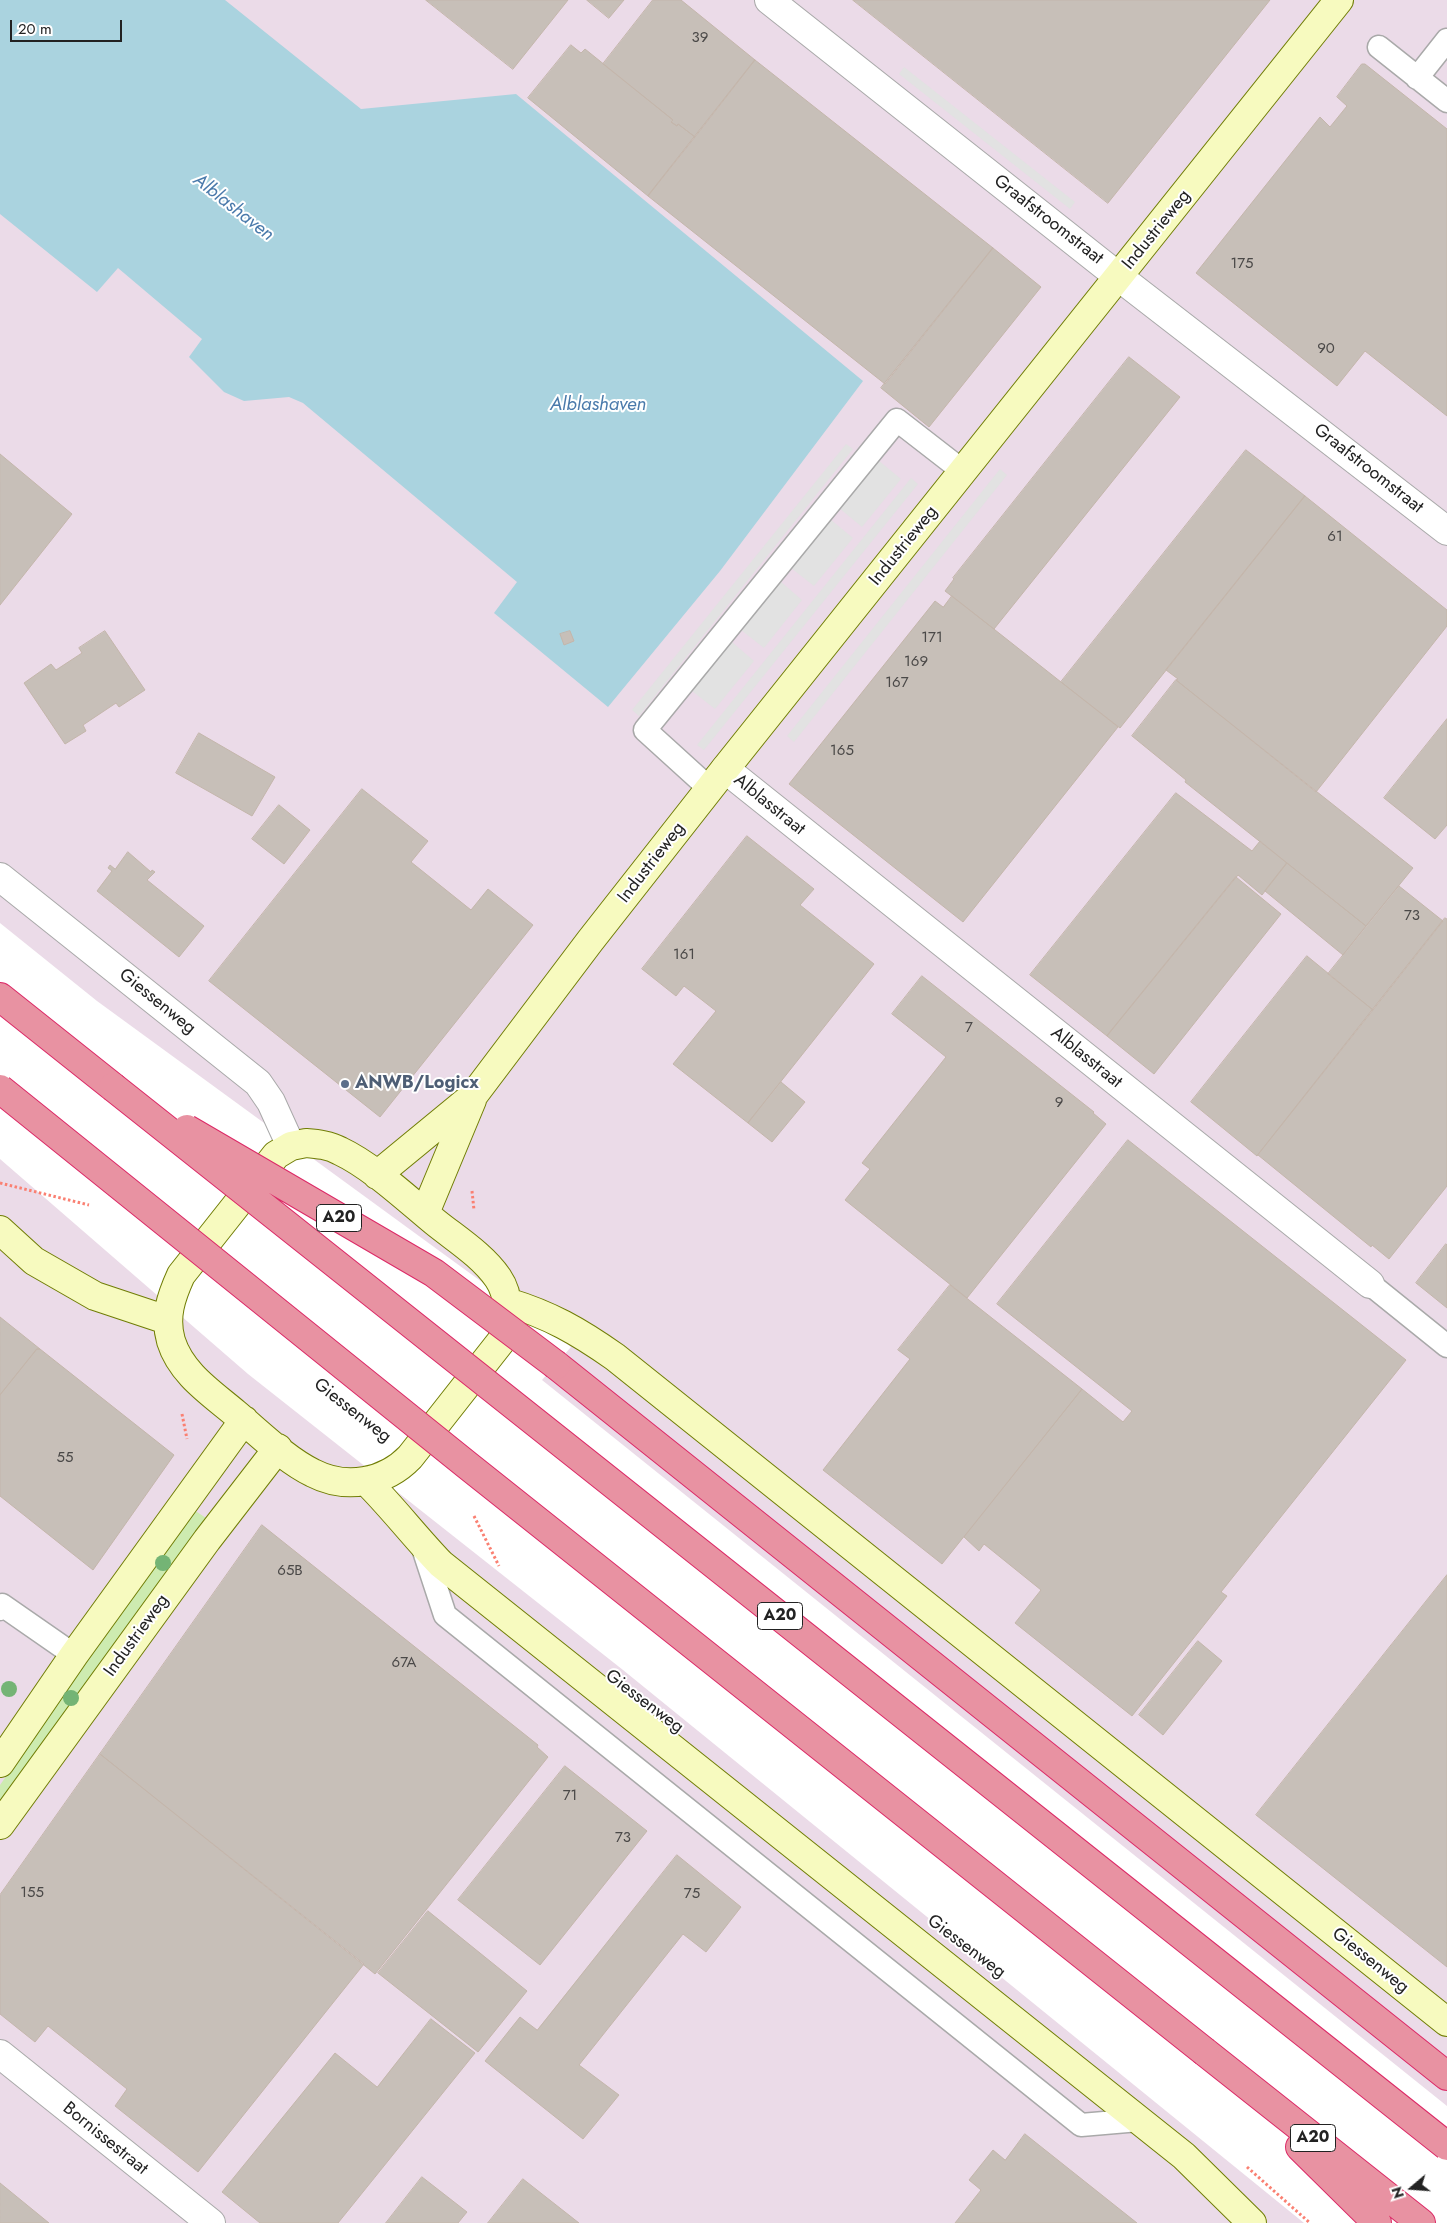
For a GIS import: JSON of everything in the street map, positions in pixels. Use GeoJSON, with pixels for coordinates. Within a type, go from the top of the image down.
{"type":"FeatureCollection","features":[{"type":"Feature","properties":{"kind":"highway","name":"A20"},"geometry":{"type":"LineString","coordinates":[[0,996],[1447,2146]]}},
{"type":"Feature","properties":{"kind":"highway","name":"A20"},"geometry":{"type":"LineString","coordinates":[[113,1087],[434,1273],[556,1365],[1447,2076]]}},
{"type":"Feature","properties":{"kind":"highway","name":"A20"},"geometry":{"type":"LineString","coordinates":[[0,1089],[474,1471],[1421,2223]]}},
{"type":"Feature","properties":{"kind":"highway","name":"A20"},"geometry":{"type":"LineString","coordinates":[[1205,2052],[1377,2223]]}},
{"type":"Feature","properties":{"kind":"street","name":"Graafstroomstraat"},"geometry":{"type":"LineString","coordinates":[[769,0],[1119,277],[1447,531]]}},
{"type":"Feature","properties":{"kind":"street","name":"Industrieweg"},"geometry":{"type":"LineString","coordinates":[[377,1175],[473,1096],[590,941],[717,779],[1339,0]]}},
{"type":"Feature","properties":{"kind":"street","name":"Alblasstraat"},"geometry":{"type":"LineString","coordinates":[[717,779],[1370,1284]]}},
{"type":"Feature","properties":{"kind":"street","name":"Giessenweg"},"geometry":{"type":"LineString","coordinates":[[0,877],[258,1082],[271,1102],[291,1146]]}},
{"type":"Feature","properties":{"kind":"street","name":"Industrieweg"},"geometry":{"type":"LineString","coordinates":[[425,1213],[473,1096]]}},
{"type":"Feature","properties":{"kind":"street"},"geometry":{"type":"LineString","coordinates":[[306,1143],[323,1145],[340,1151],[377,1175],[479,1257],[499,1279],[508,1302],[508,1319],[502,1340],[401,1467],[387,1475],[367,1482],[342,1481],[313,1474],[278,1448],[189,1374],[178,1357],[171,1340],[167,1320],[171,1298],[181,1275],[276,1155],[291,1146],[306,1143]]}},
{"type":"Feature","properties":{"kind":"street"},"geometry":{"type":"LineString","coordinates":[[0,1230],[34,1261],[95,1296],[167,1320]]}},
{"type":"Feature","properties":{"kind":"street","name":"Giessenweg"},"geometry":{"type":"LineString","coordinates":[[508,1302],[538,1312],[579,1332],[614,1357],[1447,2022]]}},
{"type":"Feature","properties":{"kind":"street"},"geometry":{"type":"LineString","coordinates":[[0,1763],[74,1655],[244,1420]]}},
{"type":"Feature","properties":{"kind":"street","name":"Industrieweg"},"geometry":{"type":"LineString","coordinates":[[0,1825],[207,1540],[278,1448]]}},
{"type":"Feature","properties":{"kind":"street","name":"Giessenweg"},"geometry":{"type":"LineString","coordinates":[[367,1482],[388,1503],[441,1564],[1184,2156],[1252,2223]]}},
{"type":"Feature","properties":{"kind":"street","name":"Bornissestraat"},"geometry":{"type":"LineString","coordinates":[[0,2054],[211,2223]]}},
{"type":"Feature","properties":{"kind":"lane"},"geometry":{"type":"LineString","coordinates":[[1417,78],[1447,40]]}},
{"type":"Feature","properties":{"kind":"lane"},"geometry":{"type":"LineString","coordinates":[[1379,47],[1447,101]]}},
{"type":"Feature","properties":{"kind":"lane"},"geometry":{"type":"LineString","coordinates":[[717,779],[645,730],[897,420],[964,472]]}},
{"type":"Feature","properties":{"kind":"lane","name":"Alblasstraat"},"geometry":{"type":"LineString","coordinates":[[1370,1284],[1447,1346]]}},
{"type":"Feature","properties":{"kind":"lane"},"geometry":{"type":"LineString","coordinates":[[422,1544],[445,1615],[537,1689],[1081,2125],[1139,2120]]}},
{"type":"Feature","properties":{"kind":"lane"},"geometry":{"type":"LineString","coordinates":[[0,1609],[2,1606],[74,1655]]}},
{"type":"Feature","properties":{"kind":"path"},"geometry":{"type":"LineString","coordinates":[[0,1183],[91,1206]]}},
{"type":"Feature","properties":{"kind":"path"},"geometry":{"type":"LineString","coordinates":[[473,1514],[502,1572]]}},
{"type":"Feature","properties":{"kind":"path"},"geometry":{"type":"LineString","coordinates":[[1240,2161],[1310,2223]]}},
{"type":"Feature","properties":{"kind":"shaded area"},"geometry":{"type":"Polygon","coordinates":[[[148,0],[1447,0],[1447,2223],[0,2223],[0,126],[148,0]]]}},
{"type":"Feature","properties":{"kind":"shaded area"},"geometry":{"type":"Polygon","coordinates":[[[904,67],[1075,202],[1070,209],[899,74],[904,67]]]}},
{"type":"Feature","properties":{"kind":"shaded area"},"geometry":{"type":"Polygon","coordinates":[[[846,444],[853,449],[639,716],[632,710],[846,444]]]}},
{"type":"Feature","properties":{"kind":"shaded area"},"geometry":{"type":"Polygon","coordinates":[[[878,460],[901,479],[862,527],[839,508],[878,460]]]}},
{"type":"Feature","properties":{"kind":"shaded area"},"geometry":{"type":"Polygon","coordinates":[[[1000,469],[1007,475],[794,742],[787,736],[1000,469]]]}},
{"type":"Feature","properties":{"kind":"shaded area"},"geometry":{"type":"Polygon","coordinates":[[[911,478],[918,484],[704,750],[697,745],[911,478]]]}},
{"type":"Feature","properties":{"kind":"shaded area"},"geometry":{"type":"Polygon","coordinates":[[[830,519],[853,538],[814,586],[791,568],[830,519]]]}},
{"type":"Feature","properties":{"kind":"shaded area"},"geometry":{"type":"Polygon","coordinates":[[[780,581],[802,600],[764,648],[741,630],[780,581]]]}},
{"type":"Feature","properties":{"kind":"shaded area"},"geometry":{"type":"Polygon","coordinates":[[[732,642],[754,661],[715,709],[692,691],[732,642]]]}},
{"type":"Feature","properties":{"kind":"green space"},"geometry":{"type":"Polygon","coordinates":[[[194,1510],[206,1518],[0,1808],[0,1785],[194,1510]]]}},
{"type":"Feature","properties":{"kind":"water","name":"Alblashaven"},"geometry":{"type":"Polygon","coordinates":[[[0,0],[225,0],[361,109],[516,94],[863,381],[720,571],[608,707],[494,613],[517,582],[303,403],[289,397],[244,401],[224,392],[189,357],[202,339],[118,268],[97,292],[0,214],[0,0]]]}},
{"type":"Feature","properties":{"kind":"pier"},"geometry":{"type":"Polygon","coordinates":[[[0,923],[97,1001],[571,1347],[542,1380],[1447,2106],[1447,2223],[1304,2223],[623,1670],[248,1374],[0,1159],[0,923]]]}},
{"type":"Feature","properties":{"kind":"building"},"geometry":{"type":"Polygon","coordinates":[[[426,0],[568,0],[513,69],[426,0]]]}},
{"type":"Feature","properties":{"kind":"building"},"geometry":{"type":"Polygon","coordinates":[[[587,0],[624,0],[609,18],[587,0]]]}},
{"type":"Feature","properties":{"kind":"building"},"geometry":{"type":"Polygon","coordinates":[[[653,0],[681,0],[755,60],[695,137],[678,124],[677,126],[671,122],[673,120],[603,64],[653,0]]]}},
{"type":"Feature","properties":{"kind":"building"},"geometry":{"type":"Polygon","coordinates":[[[853,0],[1270,0],[1108,203],[853,0]]]}},
{"type":"Feature","properties":{"kind":"building"},"geometry":{"type":"Polygon","coordinates":[[[571,45],[581,53],[585,49],[673,120],[671,122],[677,126],[678,124],[695,137],[648,196],[528,98],[571,45]]]}},
{"type":"Feature","properties":{"kind":"building"},"geometry":{"type":"Polygon","coordinates":[[[755,60],[993,248],[885,384],[648,196],[755,60]]]}},
{"type":"Feature","properties":{"kind":"building"},"geometry":{"type":"Polygon","coordinates":[[[1362,64],[1365,64],[1447,129],[1447,416],[1365,351],[1337,386],[1196,273],[1320,117],[1330,127],[1347,106],[1337,97],[1362,64]]]}},
{"type":"Feature","properties":{"kind":"building"},"geometry":{"type":"Polygon","coordinates":[[[993,248],[1041,287],[929,427],[881,388],[993,248]]]}},
{"type":"Feature","properties":{"kind":"building"},"geometry":{"type":"Polygon","coordinates":[[[1129,357],[1180,397],[994,629],[945,591],[953,578],[1129,357]]]}},
{"type":"Feature","properties":{"kind":"building"},"geometry":{"type":"Polygon","coordinates":[[[1246,450],[1305,496],[1120,728],[1061,682],[1246,450]]]}},
{"type":"Feature","properties":{"kind":"building"},"geometry":{"type":"Polygon","coordinates":[[[0,454],[72,514],[0,605],[0,454]]]}},
{"type":"Feature","properties":{"kind":"building"},"geometry":{"type":"Polygon","coordinates":[[[1305,496],[1447,610],[1447,626],[1316,792],[1166,670],[1305,496]]]}},
{"type":"Feature","properties":{"kind":"building"},"geometry":{"type":"Polygon","coordinates":[[[952,596],[1118,727],[963,922],[789,784],[935,601],[943,607],[952,596]]]}},
{"type":"Feature","properties":{"kind":"building"},"geometry":{"type":"Polygon","coordinates":[[[105,631],[145,690],[119,707],[116,703],[83,725],[86,731],[65,744],[24,683],[51,664],[56,670],[82,653],[79,648],[105,631]]]}},
{"type":"Feature","properties":{"kind":"building"},"geometry":{"type":"Polygon","coordinates":[[[570,631],[574,641],[564,645],[560,634],[570,631]]]}},
{"type":"Feature","properties":{"kind":"building"},"geometry":{"type":"Polygon","coordinates":[[[1176,680],[1413,868],[1366,926],[1185,782],[1186,780],[1132,736],[1176,680]]]}},
{"type":"Feature","properties":{"kind":"building"},"geometry":{"type":"Polygon","coordinates":[[[1447,719],[1447,825],[1435,839],[1384,798],[1447,719]]]}},
{"type":"Feature","properties":{"kind":"building"},"geometry":{"type":"Polygon","coordinates":[[[199,733],[275,777],[252,816],[176,773],[199,733]]]}},
{"type":"Feature","properties":{"kind":"building"},"geometry":{"type":"Polygon","coordinates":[[[362,789],[428,841],[411,862],[471,910],[488,889],[533,925],[380,1117],[209,981],[362,789]]]}},
{"type":"Feature","properties":{"kind":"building"},"geometry":{"type":"Polygon","coordinates":[[[1176,793],[1252,851],[1260,841],[1287,863],[1262,895],[1238,875],[1107,1036],[1030,975],[1176,793]]]}},
{"type":"Feature","properties":{"kind":"building"},"geometry":{"type":"Polygon","coordinates":[[[279,805],[310,830],[284,864],[252,839],[279,805]]]}},
{"type":"Feature","properties":{"kind":"building"},"geometry":{"type":"Polygon","coordinates":[[[747,836],[814,889],[800,905],[874,964],[748,1123],[673,1064],[716,1011],[684,986],[676,996],[642,969],[747,836]]]}},
{"type":"Feature","properties":{"kind":"building"},"geometry":{"type":"Polygon","coordinates":[[[128,852],[151,872],[152,870],[155,872],[147,880],[204,926],[179,957],[97,891],[112,871],[108,868],[110,865],[115,869],[128,852]]]}},
{"type":"Feature","properties":{"kind":"building"},"geometry":{"type":"Polygon","coordinates":[[[1287,863],[1366,926],[1343,955],[1265,891],[1287,863]]]}},
{"type":"Feature","properties":{"kind":"building"},"geometry":{"type":"Polygon","coordinates":[[[1236,877],[1281,914],[1154,1074],[1107,1036],[1236,877]]]}},
{"type":"Feature","properties":{"kind":"building"},"geometry":{"type":"Polygon","coordinates":[[[1399,886],[1443,921],[1373,1010],[1328,974],[1399,886]]]}},
{"type":"Feature","properties":{"kind":"building"},"geometry":{"type":"Polygon","coordinates":[[[1445,918],[1447,919],[1447,1186],[1389,1259],[1372,1245],[1371,1247],[1258,1155],[1445,918]]]}},
{"type":"Feature","properties":{"kind":"building"},"geometry":{"type":"Polygon","coordinates":[[[1307,956],[1373,1010],[1257,1156],[1191,1102],[1307,956]]]}},
{"type":"Feature","properties":{"kind":"building"},"geometry":{"type":"Polygon","coordinates":[[[922,976],[1094,1112],[1106,1124],[967,1298],[845,1200],[870,1169],[862,1163],[946,1057],[892,1014],[922,976]]]}},
{"type":"Feature","properties":{"kind":"building"},"geometry":{"type":"Polygon","coordinates":[[[781,1082],[805,1102],[772,1142],[748,1123],[781,1082]]]}},
{"type":"Feature","properties":{"kind":"building"},"geometry":{"type":"Polygon","coordinates":[[[1128,1140],[1406,1360],[1221,1592],[1227,1596],[1132,1716],[1015,1623],[1041,1590],[984,1544],[979,1551],[964,1537],[1082,1389],[1123,1422],[1132,1411],[997,1304],[1128,1140]]]}},
{"type":"Feature","properties":{"kind":"building"},"geometry":{"type":"Polygon","coordinates":[[[1447,1245],[1447,1308],[1416,1283],[1447,1245]]]}},
{"type":"Feature","properties":{"kind":"building"},"geometry":{"type":"Polygon","coordinates":[[[950,1285],[1082,1389],[942,1564],[823,1470],[910,1359],[898,1350],[950,1285]]]}},
{"type":"Feature","properties":{"kind":"building"},"geometry":{"type":"Polygon","coordinates":[[[0,1317],[40,1349],[37,1349],[0,1395],[0,1317]]]}},
{"type":"Feature","properties":{"kind":"building"},"geometry":{"type":"Polygon","coordinates":[[[37,1349],[40,1349],[174,1455],[93,1570],[0,1496],[0,1395],[37,1349]]]}},
{"type":"Feature","properties":{"kind":"building"},"geometry":{"type":"Polygon","coordinates":[[[262,1525],[538,1745],[537,1747],[548,1757],[375,1974],[100,1754],[262,1525]]]}},
{"type":"Feature","properties":{"kind":"building"},"geometry":{"type":"Polygon","coordinates":[[[1447,1575],[1447,1967],[1256,1815],[1447,1575]]]}},
{"type":"Feature","properties":{"kind":"building"},"geometry":{"type":"Polygon","coordinates":[[[1198,1641],[1222,1661],[1163,1735],[1139,1715],[1198,1641]]]}},
{"type":"Feature","properties":{"kind":"building"},"geometry":{"type":"Polygon","coordinates":[[[100,1754],[364,1964],[198,2172],[115,2106],[127,2089],[48,2026],[35,2042],[0,2014],[0,1895],[100,1754]]]}},
{"type":"Feature","properties":{"kind":"building"},"geometry":{"type":"Polygon","coordinates":[[[565,1766],[647,1831],[540,1965],[458,1900],[565,1766]]]}},
{"type":"Feature","properties":{"kind":"building"},"geometry":{"type":"Polygon","coordinates":[[[677,1855],[741,1907],[706,1952],[683,1934],[579,2065],[619,2095],[583,2139],[485,2061],[520,2017],[537,2030],[677,1855]]]}},
{"type":"Feature","properties":{"kind":"building"},"geometry":{"type":"Polygon","coordinates":[[[428,1911],[527,1991],[478,2052],[378,1973],[428,1911]]]}},
{"type":"Feature","properties":{"kind":"building"},"geometry":{"type":"Polygon","coordinates":[[[431,2019],[475,2053],[338,2223],[260,2223],[222,2192],[335,2053],[377,2087],[431,2019]]]}},
{"type":"Feature","properties":{"kind":"building"},"geometry":{"type":"Polygon","coordinates":[[[1025,2134],[1137,2223],[955,2223],[981,2190],[969,2180],[993,2150],[1005,2160],[1025,2134]]]}},
{"type":"Feature","properties":{"kind":"building"},"geometry":{"type":"Polygon","coordinates":[[[422,2177],[467,2212],[458,2223],[386,2223],[422,2177]]]}},
{"type":"Feature","properties":{"kind":"building"},"geometry":{"type":"Polygon","coordinates":[[[523,2179],[579,2223],[488,2223],[523,2179]]]}},
{"type":"Feature","properties":{"kind":"building"},"geometry":{"type":"Polygon","coordinates":[[[0,2183],[49,2223],[0,2223],[0,2183]]]}},
{"type":"Feature","properties":{"kind":"place","name":"ANWB/Logicx"},"geometry":{"type":"Point","coordinates":[345,1084]}}]}
